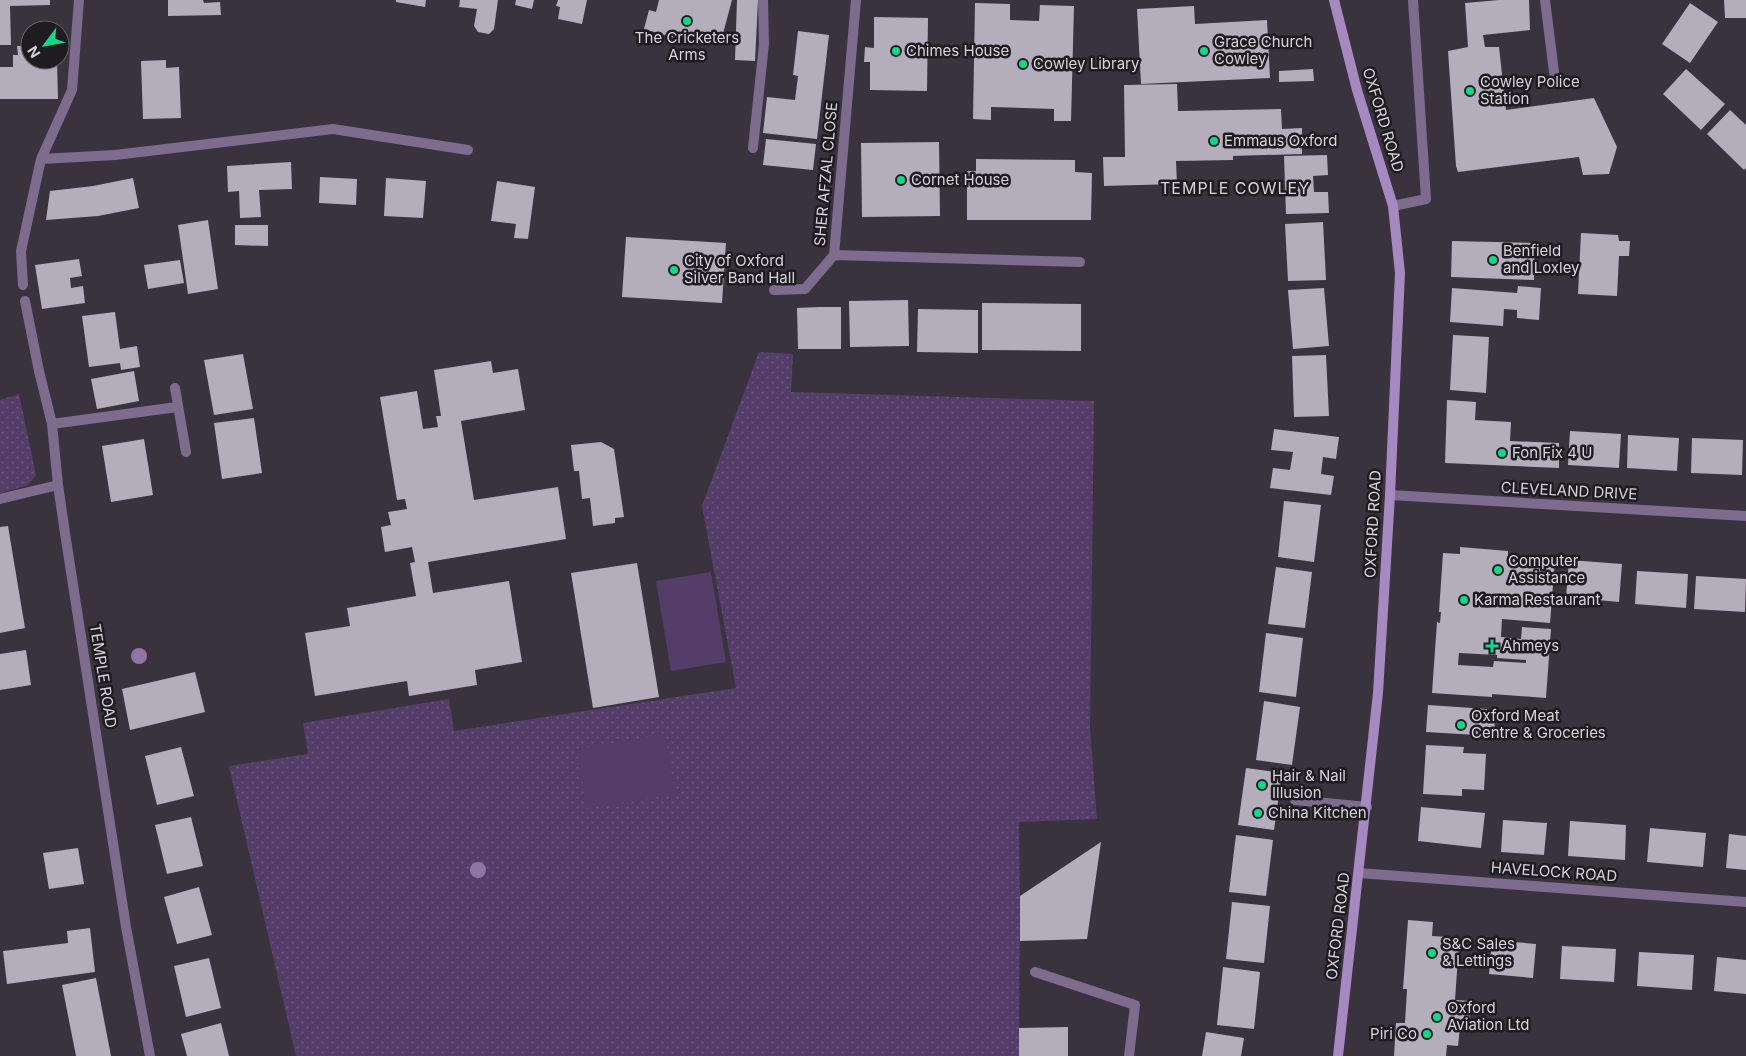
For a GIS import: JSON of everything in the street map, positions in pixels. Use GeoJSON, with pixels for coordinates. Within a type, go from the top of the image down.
{"type":"FeatureCollection","features":[{"type":"Feature","properties":{"kind":"main road","name":"OXFORD ROAD"},"geometry":{"type":"LineString","coordinates":[[1334,0],[1357,90],[1393,206],[1400,273],[1390,495],[1378,693],[1367,807],[1338,1056]]}},
{"type":"Feature","properties":{"kind":"street"},"geometry":{"type":"LineString","coordinates":[[22,285],[21,252],[41,159],[72,90],[79,0]]}},
{"type":"Feature","properties":{"kind":"street"},"geometry":{"type":"LineString","coordinates":[[753,148],[764,44],[764,0]]}},
{"type":"Feature","properties":{"kind":"street","name":"SHER AFZAL CLOSE"},"geometry":{"type":"LineString","coordinates":[[856,0],[834,255],[1080,262]]}},
{"type":"Feature","properties":{"kind":"street"},"geometry":{"type":"LineString","coordinates":[[1393,206],[1426,199],[1413,0]]}},
{"type":"Feature","properties":{"kind":"street"},"geometry":{"type":"LineString","coordinates":[[1545,0],[1555,80]]}},
{"type":"Feature","properties":{"kind":"street"},"geometry":{"type":"LineString","coordinates":[[41,159],[115,154],[333,129],[468,150]]}},
{"type":"Feature","properties":{"kind":"street"},"geometry":{"type":"LineString","coordinates":[[774,290],[805,289],[834,255]]}},
{"type":"Feature","properties":{"kind":"street","name":"TEMPLE ROAD"},"geometry":{"type":"LineString","coordinates":[[25,301],[52,424],[58,485],[121,885],[122,904],[150,1056]]}},
{"type":"Feature","properties":{"kind":"street"},"geometry":{"type":"LineString","coordinates":[[175,388],[186,452]]}},
{"type":"Feature","properties":{"kind":"street"},"geometry":{"type":"LineString","coordinates":[[52,424],[177,407]]}},
{"type":"Feature","properties":{"kind":"street"},"geometry":{"type":"LineString","coordinates":[[0,499],[58,485]]}},
{"type":"Feature","properties":{"kind":"street","name":"CLEVELAND DRIVE"},"geometry":{"type":"LineString","coordinates":[[1390,495],[1746,516]]}},
{"type":"Feature","properties":{"kind":"street"},"geometry":{"type":"LineString","coordinates":[[1295,800],[1367,807]]}},
{"type":"Feature","properties":{"kind":"street","name":"HAVELOCK ROAD"},"geometry":{"type":"LineString","coordinates":[[1359,873],[1746,902]]}},
{"type":"Feature","properties":{"kind":"street"},"geometry":{"type":"LineString","coordinates":[[1035,972],[1135,1005],[1129,1056]]}},
{"type":"Feature","properties":{"kind":"shaded area"},"geometry":{"type":"Polygon","coordinates":[[[759,352],[793,354],[791,392],[1094,401],[1090,728],[1097,819],[1019,822],[1019,1056],[296,1056],[229,766],[308,754],[303,723],[449,699],[454,731],[736,688],[702,506],[759,352]]]}},
{"type":"Feature","properties":{"kind":"shaded area"},"geometry":{"type":"Polygon","coordinates":[[[19,394],[36,475],[28,485],[0,493],[0,400],[19,394]]]}},
{"type":"Feature","properties":{"kind":"shaded area"},"geometry":{"type":"Polygon","coordinates":[[[711,572],[726,662],[671,671],[656,581],[711,572]]]}},
{"type":"Feature","properties":{"kind":"shaded area"},"geometry":{"type":"Polygon","coordinates":[[[665,734],[675,794],[587,808],[577,749],[665,734]]]}},
{"type":"Feature","properties":{"kind":"building"},"geometry":{"type":"Polygon","coordinates":[[[0,0],[50,0],[50,5],[10,6],[11,45],[0,45],[0,0]]]}},
{"type":"Feature","properties":{"kind":"building"},"geometry":{"type":"Polygon","coordinates":[[[168,0],[203,0],[204,3],[220,2],[221,15],[168,16],[168,0]]]}},
{"type":"Feature","properties":{"kind":"building"},"geometry":{"type":"Polygon","coordinates":[[[396,0],[426,0],[425,7],[396,2],[396,0]]]}},
{"type":"Feature","properties":{"kind":"building"},"geometry":{"type":"Polygon","coordinates":[[[460,0],[498,0],[494,29],[489,34],[478,32],[474,26],[477,9],[459,7],[460,0]]]}},
{"type":"Feature","properties":{"kind":"building"},"geometry":{"type":"Polygon","coordinates":[[[516,0],[534,0],[532,9],[515,5],[516,0]]]}},
{"type":"Feature","properties":{"kind":"building"},"geometry":{"type":"Polygon","coordinates":[[[558,0],[587,0],[582,24],[558,19],[560,7],[556,6],[558,0]]]}},
{"type":"Feature","properties":{"kind":"building","name":"The Cricketers Arms"},"geometry":{"type":"Polygon","coordinates":[[[659,0],[732,0],[720,45],[677,33],[675,38],[644,29],[649,10],[656,12],[659,0]]]}},
{"type":"Feature","properties":{"kind":"building"},"geometry":{"type":"Polygon","coordinates":[[[737,0],[758,0],[755,61],[735,60],[737,0]]]}},
{"type":"Feature","properties":{"kind":"building"},"geometry":{"type":"Polygon","coordinates":[[[1529,0],[1530,30],[1483,35],[1485,47],[1499,47],[1506,110],[1594,98],[1617,147],[1609,174],[1583,175],[1579,157],[1458,172],[1448,51],[1468,47],[1465,3],[1529,0]]]}},
{"type":"Feature","properties":{"kind":"building"},"geometry":{"type":"Polygon","coordinates":[[[1724,0],[1746,0],[1746,18],[1725,18],[1724,0]]]}},
{"type":"Feature","properties":{"kind":"building","name":"Cowley Library"},"geometry":{"type":"Polygon","coordinates":[[[975,3],[1010,4],[1010,20],[1039,21],[1040,5],[1074,6],[1071,121],[1054,121],[1054,109],[991,107],[991,120],[973,119],[975,3]]]}},
{"type":"Feature","properties":{"kind":"building"},"geometry":{"type":"Polygon","coordinates":[[[1690,3],[1718,22],[1690,63],[1662,44],[1690,3]]]}},
{"type":"Feature","properties":{"kind":"building","name":"Grace Church Cowley"},"geometry":{"type":"Polygon","coordinates":[[[1194,6],[1195,24],[1267,20],[1270,78],[1141,84],[1137,9],[1194,6]]]}},
{"type":"Feature","properties":{"kind":"building","name":"Chimes House"},"geometry":{"type":"Polygon","coordinates":[[[874,17],[928,18],[927,91],[870,90],[870,62],[864,62],[865,47],[874,48],[874,17]]]}},
{"type":"Feature","properties":{"kind":"building"},"geometry":{"type":"Polygon","coordinates":[[[798,31],[829,35],[817,139],[763,133],[767,97],[795,100],[798,76],[793,75],[798,31]]]}},
{"type":"Feature","properties":{"kind":"building"},"geometry":{"type":"Polygon","coordinates":[[[17,46],[20,46],[20,70],[57,70],[58,99],[0,99],[0,67],[13,67],[13,55],[18,55],[17,46]]]}},
{"type":"Feature","properties":{"kind":"building"},"geometry":{"type":"Polygon","coordinates":[[[166,60],[166,68],[179,67],[181,118],[143,119],[141,61],[166,60]]]}},
{"type":"Feature","properties":{"kind":"building"},"geometry":{"type":"Polygon","coordinates":[[[1313,69],[1314,81],[1279,82],[1279,71],[1313,69]]]}},
{"type":"Feature","properties":{"kind":"building"},"geometry":{"type":"Polygon","coordinates":[[[1686,69],[1725,104],[1701,130],[1663,94],[1686,69]]]}},
{"type":"Feature","properties":{"kind":"building","name":"Emmaus Oxford"},"geometry":{"type":"Polygon","coordinates":[[[1177,84],[1178,111],[1281,109],[1282,129],[1302,128],[1302,154],[1233,156],[1233,160],[1176,161],[1177,184],[1104,186],[1103,157],[1125,157],[1124,85],[1177,84]]]}},
{"type":"Feature","properties":{"kind":"building"},"geometry":{"type":"Polygon","coordinates":[[[1730,110],[1746,125],[1746,168],[1744,170],[1707,134],[1730,110]]]}},
{"type":"Feature","properties":{"kind":"building"},"geometry":{"type":"Polygon","coordinates":[[[766,139],[816,144],[813,170],[763,165],[766,139]]]}},
{"type":"Feature","properties":{"kind":"building","name":"Cornet House"},"geometry":{"type":"Polygon","coordinates":[[[939,142],[940,216],[862,217],[861,143],[939,142]]]}},
{"type":"Feature","properties":{"kind":"building"},"geometry":{"type":"Polygon","coordinates":[[[1327,155],[1328,175],[1313,176],[1314,192],[1328,192],[1329,213],[1286,214],[1284,156],[1327,155]]]}},
{"type":"Feature","properties":{"kind":"building"},"geometry":{"type":"Polygon","coordinates":[[[976,159],[1075,160],[1075,172],[1092,173],[1091,220],[967,220],[967,171],[976,171],[976,159]]]}},
{"type":"Feature","properties":{"kind":"building"},"geometry":{"type":"Polygon","coordinates":[[[291,162],[292,189],[259,190],[261,217],[240,218],[239,191],[228,192],[227,166],[291,162]]]}},
{"type":"Feature","properties":{"kind":"building"},"geometry":{"type":"Polygon","coordinates":[[[320,177],[357,179],[356,205],[319,203],[320,177]]]}},
{"type":"Feature","properties":{"kind":"building"},"geometry":{"type":"Polygon","coordinates":[[[133,178],[139,208],[98,216],[46,220],[50,191],[93,186],[133,178]]]}},
{"type":"Feature","properties":{"kind":"building"},"geometry":{"type":"Polygon","coordinates":[[[386,178],[426,181],[423,218],[384,216],[386,178]]]}},
{"type":"Feature","properties":{"kind":"building"},"geometry":{"type":"Polygon","coordinates":[[[497,181],[535,187],[528,239],[514,238],[516,224],[491,221],[497,181]]]}},
{"type":"Feature","properties":{"kind":"building"},"geometry":{"type":"Polygon","coordinates":[[[208,220],[218,289],[188,294],[178,225],[208,220]]]}},
{"type":"Feature","properties":{"kind":"building"},"geometry":{"type":"Polygon","coordinates":[[[1323,222],[1326,280],[1288,281],[1285,224],[1323,222]]]}},
{"type":"Feature","properties":{"kind":"building"},"geometry":{"type":"Polygon","coordinates":[[[235,225],[268,225],[268,246],[235,245],[235,225]]]}},
{"type":"Feature","properties":{"kind":"building"},"geometry":{"type":"Polygon","coordinates":[[[1581,233],[1618,235],[1619,241],[1630,241],[1629,256],[1619,256],[1617,296],[1578,294],[1581,233]]]}},
{"type":"Feature","properties":{"kind":"building","name":"City of Oxford Silver Band Hall"},"geometry":{"type":"Polygon","coordinates":[[[626,237],[726,243],[722,303],[622,297],[626,237]]]}},
{"type":"Feature","properties":{"kind":"building","name":"Benfield and Loxley"},"geometry":{"type":"Polygon","coordinates":[[[1452,241],[1535,243],[1534,280],[1451,277],[1452,241]]]}},
{"type":"Feature","properties":{"kind":"building"},"geometry":{"type":"Polygon","coordinates":[[[79,259],[82,276],[70,278],[71,288],[83,286],[85,303],[42,309],[35,265],[79,259]]]}},
{"type":"Feature","properties":{"kind":"building"},"geometry":{"type":"Polygon","coordinates":[[[180,260],[184,283],[148,289],[144,265],[180,260]]]}},
{"type":"Feature","properties":{"kind":"building"},"geometry":{"type":"Polygon","coordinates":[[[1518,286],[1541,288],[1539,320],[1517,318],[1517,310],[1504,309],[1503,326],[1450,322],[1452,288],[1517,293],[1518,286]]]}},
{"type":"Feature","properties":{"kind":"building"},"geometry":{"type":"Polygon","coordinates":[[[1324,288],[1329,346],[1293,349],[1288,290],[1324,288]]]}},
{"type":"Feature","properties":{"kind":"building"},"geometry":{"type":"Polygon","coordinates":[[[908,300],[909,346],[850,347],[849,301],[908,300]]]}},
{"type":"Feature","properties":{"kind":"building"},"geometry":{"type":"Polygon","coordinates":[[[982,303],[1081,304],[1081,351],[982,350],[982,303]]]}},
{"type":"Feature","properties":{"kind":"building"},"geometry":{"type":"Polygon","coordinates":[[[841,307],[841,349],[798,349],[797,308],[841,307]]]}},
{"type":"Feature","properties":{"kind":"building"},"geometry":{"type":"Polygon","coordinates":[[[918,309],[978,310],[978,353],[917,352],[918,309]]]}},
{"type":"Feature","properties":{"kind":"building"},"geometry":{"type":"Polygon","coordinates":[[[115,312],[120,349],[137,346],[140,367],[121,370],[120,363],[89,367],[82,316],[115,312]]]}},
{"type":"Feature","properties":{"kind":"building"},"geometry":{"type":"Polygon","coordinates":[[[1453,335],[1489,337],[1486,393],[1450,390],[1453,335]]]}},
{"type":"Feature","properties":{"kind":"building"},"geometry":{"type":"Polygon","coordinates":[[[243,354],[253,409],[214,415],[204,360],[243,354]]]}},
{"type":"Feature","properties":{"kind":"building"},"geometry":{"type":"Polygon","coordinates":[[[1326,355],[1329,416],[1294,417],[1292,356],[1326,355]]]}},
{"type":"Feature","properties":{"kind":"building"},"geometry":{"type":"Polygon","coordinates":[[[491,361],[493,373],[518,369],[525,410],[461,421],[474,500],[558,487],[566,539],[428,562],[433,593],[509,581],[522,662],[475,670],[477,685],[409,696],[407,681],[315,696],[305,633],[350,626],[347,608],[416,596],[410,563],[415,562],[412,547],[385,552],[381,527],[391,525],[388,512],[407,509],[405,499],[397,500],[380,397],[417,391],[423,429],[438,427],[436,416],[441,416],[434,370],[491,361]]]}},
{"type":"Feature","properties":{"kind":"building"},"geometry":{"type":"Polygon","coordinates":[[[134,371],[139,401],[97,409],[91,379],[134,371]]]}},
{"type":"Feature","properties":{"kind":"building","name":"Fon Fix 4 U"},"geometry":{"type":"Polygon","coordinates":[[[1447,400],[1476,402],[1475,420],[1511,422],[1510,441],[1559,443],[1559,468],[1445,463],[1447,400]]]}},
{"type":"Feature","properties":{"kind":"building"},"geometry":{"type":"Polygon","coordinates":[[[254,418],[262,473],[222,479],[214,423],[254,418]]]}},
{"type":"Feature","properties":{"kind":"building"},"geometry":{"type":"Polygon","coordinates":[[[1274,429],[1339,437],[1336,459],[1323,457],[1321,474],[1334,476],[1331,495],[1270,488],[1273,468],[1290,470],[1293,452],[1271,450],[1274,429]]]}},
{"type":"Feature","properties":{"kind":"building"},"geometry":{"type":"Polygon","coordinates":[[[1570,431],[1621,434],[1619,468],[1568,465],[1570,431]]]}},
{"type":"Feature","properties":{"kind":"building"},"geometry":{"type":"Polygon","coordinates":[[[1628,435],[1679,438],[1677,471],[1627,468],[1628,435]]]}},
{"type":"Feature","properties":{"kind":"building"},"geometry":{"type":"Polygon","coordinates":[[[1692,438],[1743,440],[1742,475],[1691,473],[1692,438]]]}},
{"type":"Feature","properties":{"kind":"building"},"geometry":{"type":"Polygon","coordinates":[[[144,439],[153,495],[111,502],[102,446],[144,439]]]}},
{"type":"Feature","properties":{"kind":"building"},"geometry":{"type":"Polygon","coordinates":[[[601,442],[614,449],[624,517],[615,518],[615,523],[593,526],[590,498],[582,499],[579,471],[574,471],[571,445],[601,442]]]}},
{"type":"Feature","properties":{"kind":"building"},"geometry":{"type":"Polygon","coordinates":[[[1284,501],[1321,505],[1314,562],[1278,557],[1284,501]]]}},
{"type":"Feature","properties":{"kind":"building"},"geometry":{"type":"Polygon","coordinates":[[[8,526],[25,628],[0,633],[0,527],[8,526]]]}},
{"type":"Feature","properties":{"kind":"building"},"geometry":{"type":"Polygon","coordinates":[[[1460,547],[1508,551],[1508,557],[1555,560],[1550,623],[1502,619],[1501,637],[1521,639],[1522,627],[1551,629],[1546,698],[1492,694],[1492,697],[1432,693],[1437,622],[1440,623],[1441,612],[1439,612],[1443,553],[1460,554],[1460,547]],[[1459,653],[1458,665],[1493,667],[1494,661],[1526,663],[1526,660],[1497,658],[1497,655],[1459,653]]]}},
{"type":"Feature","properties":{"kind":"building"},"geometry":{"type":"Polygon","coordinates":[[[1569,560],[1622,564],[1619,602],[1566,597],[1569,560]]]}},
{"type":"Feature","properties":{"kind":"building"},"geometry":{"type":"Polygon","coordinates":[[[637,563],[659,697],[593,708],[571,573],[637,563]]]}},
{"type":"Feature","properties":{"kind":"building"},"geometry":{"type":"Polygon","coordinates":[[[1276,567],[1312,572],[1305,628],[1268,624],[1276,567]]]}},
{"type":"Feature","properties":{"kind":"building"},"geometry":{"type":"Polygon","coordinates":[[[1637,571],[1688,574],[1686,608],[1635,604],[1637,571]]]}},
{"type":"Feature","properties":{"kind":"building"},"geometry":{"type":"Polygon","coordinates":[[[1696,576],[1746,579],[1745,612],[1694,609],[1696,576]]]}},
{"type":"Feature","properties":{"kind":"building"},"geometry":{"type":"Polygon","coordinates":[[[1266,633],[1303,638],[1296,697],[1259,692],[1266,633]]]}},
{"type":"Feature","properties":{"kind":"building"},"geometry":{"type":"Polygon","coordinates":[[[26,650],[31,685],[0,690],[0,654],[26,650]]]}},
{"type":"Feature","properties":{"kind":"building"},"geometry":{"type":"Polygon","coordinates":[[[195,672],[205,712],[130,730],[122,689],[195,672]]]}},
{"type":"Feature","properties":{"kind":"building"},"geometry":{"type":"Polygon","coordinates":[[[1264,701],[1300,707],[1292,765],[1256,760],[1264,701]]]}},
{"type":"Feature","properties":{"kind":"building","name":"Oxford Meat Centre & Groceries"},"geometry":{"type":"Polygon","coordinates":[[[1428,705],[1487,709],[1486,719],[1495,719],[1494,736],[1426,732],[1428,705]]]}},
{"type":"Feature","properties":{"kind":"building"},"geometry":{"type":"Polygon","coordinates":[[[1426,745],[1464,747],[1463,753],[1486,754],[1484,790],[1462,789],[1462,796],[1423,794],[1426,745]]]}},
{"type":"Feature","properties":{"kind":"building"},"geometry":{"type":"Polygon","coordinates":[[[181,747],[194,796],[157,805],[145,756],[181,747]]]}},
{"type":"Feature","properties":{"kind":"building"},"geometry":{"type":"Polygon","coordinates":[[[1246,768],[1282,773],[1274,830],[1238,825],[1246,768]]]}},
{"type":"Feature","properties":{"kind":"building"},"geometry":{"type":"Polygon","coordinates":[[[1421,807],[1485,813],[1481,848],[1418,841],[1421,807]]]}},
{"type":"Feature","properties":{"kind":"building"},"geometry":{"type":"Polygon","coordinates":[[[191,817],[203,866],[167,874],[155,825],[191,817]]]}},
{"type":"Feature","properties":{"kind":"building"},"geometry":{"type":"Polygon","coordinates":[[[1503,820],[1547,823],[1544,855],[1501,852],[1503,820]]]}},
{"type":"Feature","properties":{"kind":"building"},"geometry":{"type":"Polygon","coordinates":[[[1570,821],[1626,825],[1625,860],[1568,856],[1570,821]]]}},
{"type":"Feature","properties":{"kind":"building"},"geometry":{"type":"Polygon","coordinates":[[[1650,828],[1706,833],[1703,867],[1647,862],[1650,828]]]}},
{"type":"Feature","properties":{"kind":"building"},"geometry":{"type":"Polygon","coordinates":[[[1729,834],[1746,836],[1746,870],[1726,868],[1729,834]]]}},
{"type":"Feature","properties":{"kind":"building"},"geometry":{"type":"Polygon","coordinates":[[[1236,835],[1273,840],[1266,896],[1229,892],[1236,835]]]}},
{"type":"Feature","properties":{"kind":"building"},"geometry":{"type":"Polygon","coordinates":[[[1101,842],[1087,939],[1020,941],[1020,896],[1101,842]]]}},
{"type":"Feature","properties":{"kind":"building"},"geometry":{"type":"Polygon","coordinates":[[[78,848],[84,884],[49,889],[43,853],[78,848]]]}},
{"type":"Feature","properties":{"kind":"building"},"geometry":{"type":"Polygon","coordinates":[[[199,887],[212,935],[177,944],[164,897],[199,887]]]}},
{"type":"Feature","properties":{"kind":"building"},"geometry":{"type":"Polygon","coordinates":[[[1232,902],[1270,906],[1264,963],[1226,959],[1232,902]]]}},
{"type":"Feature","properties":{"kind":"building"},"geometry":{"type":"Polygon","coordinates":[[[1408,920],[1433,922],[1432,936],[1448,937],[1448,943],[1459,943],[1455,1000],[1471,1001],[1469,1028],[1460,1027],[1458,1046],[1447,1045],[1446,1056],[1394,1056],[1396,1023],[1405,1023],[1407,989],[1403,989],[1408,920]]]}},
{"type":"Feature","properties":{"kind":"building"},"geometry":{"type":"Polygon","coordinates":[[[90,928],[95,972],[7,984],[3,951],[68,943],[67,931],[90,928]]]}},
{"type":"Feature","properties":{"kind":"building"},"geometry":{"type":"Polygon","coordinates":[[[1492,940],[1536,944],[1533,978],[1489,974],[1492,940]]]}},
{"type":"Feature","properties":{"kind":"building"},"geometry":{"type":"Polygon","coordinates":[[[1562,946],[1616,949],[1614,982],[1560,979],[1562,946]]]}},
{"type":"Feature","properties":{"kind":"building"},"geometry":{"type":"Polygon","coordinates":[[[1639,952],[1694,955],[1692,990],[1637,986],[1639,952]]]}},
{"type":"Feature","properties":{"kind":"building"},"geometry":{"type":"Polygon","coordinates":[[[1717,957],[1746,960],[1746,994],[1714,991],[1717,957]]]}},
{"type":"Feature","properties":{"kind":"building"},"geometry":{"type":"Polygon","coordinates":[[[209,958],[221,1008],[186,1017],[174,966],[209,958]]]}},
{"type":"Feature","properties":{"kind":"building"},"geometry":{"type":"Polygon","coordinates":[[[1223,967],[1260,972],[1254,1029],[1217,1025],[1223,967]]]}},
{"type":"Feature","properties":{"kind":"building"},"geometry":{"type":"Polygon","coordinates":[[[96,978],[111,1056],[76,1056],[62,985],[96,978]]]}},
{"type":"Feature","properties":{"kind":"building"},"geometry":{"type":"Polygon","coordinates":[[[221,1023],[229,1056],[187,1056],[181,1034],[221,1023]]]}},
{"type":"Feature","properties":{"kind":"building"},"geometry":{"type":"Polygon","coordinates":[[[1068,1027],[1068,1056],[1019,1056],[1019,1028],[1068,1027]]]}},
{"type":"Feature","properties":{"kind":"building"},"geometry":{"type":"Polygon","coordinates":[[[1206,1032],[1244,1038],[1241,1056],[1202,1056],[1206,1032]]]}},
{"type":"Feature","properties":{"kind":"place","name":"The Cricketers Arms"},"geometry":{"type":"Point","coordinates":[687,21]}},
{"type":"Feature","properties":{"kind":"place","name":"Chimes House"},"geometry":{"type":"Point","coordinates":[896,51]}},
{"type":"Feature","properties":{"kind":"place","name":"Grace Church Cowley"},"geometry":{"type":"Point","coordinates":[1204,51]}},
{"type":"Feature","properties":{"kind":"place","name":"Cowley Library"},"geometry":{"type":"Point","coordinates":[1023,64]}},
{"type":"Feature","properties":{"kind":"place","name":"Cowley Police Station"},"geometry":{"type":"Point","coordinates":[1470,91]}},
{"type":"Feature","properties":{"kind":"place","name":"Emmaus Oxford"},"geometry":{"type":"Point","coordinates":[1214,141]}},
{"type":"Feature","properties":{"kind":"place","name":"Cornet House"},"geometry":{"type":"Point","coordinates":[901,180]}},
{"type":"Feature","properties":{"kind":"place","name":"Benfield and Loxley"},"geometry":{"type":"Point","coordinates":[1493,260]}},
{"type":"Feature","properties":{"kind":"place","name":"City of Oxford Silver Band Hall"},"geometry":{"type":"Point","coordinates":[674,270]}},
{"type":"Feature","properties":{"kind":"place","name":"Fon Fix 4 U"},"geometry":{"type":"Point","coordinates":[1502,453]}},
{"type":"Feature","properties":{"kind":"place","name":"Computer Assistance"},"geometry":{"type":"Point","coordinates":[1498,570]}},
{"type":"Feature","properties":{"kind":"place","name":"Karma Restaurant"},"geometry":{"type":"Point","coordinates":[1464,600]}},
{"type":"Feature","properties":{"kind":"place","name":"Ahmeys"},"geometry":{"type":"Point","coordinates":[1492,646]}},
{"type":"Feature","properties":{"kind":"place","name":"Oxford Meat Centre & Groceries"},"geometry":{"type":"Point","coordinates":[1461,725]}},
{"type":"Feature","properties":{"kind":"place","name":"Hair & Nail Illusion"},"geometry":{"type":"Point","coordinates":[1262,785]}},
{"type":"Feature","properties":{"kind":"place","name":"China Kitchen"},"geometry":{"type":"Point","coordinates":[1258,813]}},
{"type":"Feature","properties":{"kind":"place","name":"S&C Sales & Lettings"},"geometry":{"type":"Point","coordinates":[1432,953]}},
{"type":"Feature","properties":{"kind":"place","name":"Oxford Aviation Ltd"},"geometry":{"type":"Point","coordinates":[1437,1017]}},
{"type":"Feature","properties":{"kind":"place","name":"Piri Co"},"geometry":{"type":"Point","coordinates":[1427,1034]}},
{"type":"Feature","properties":{"kind":"district","name":"TEMPLE COWLEY"},"geometry":{"type":"Point","coordinates":[1235,188]}}]}
